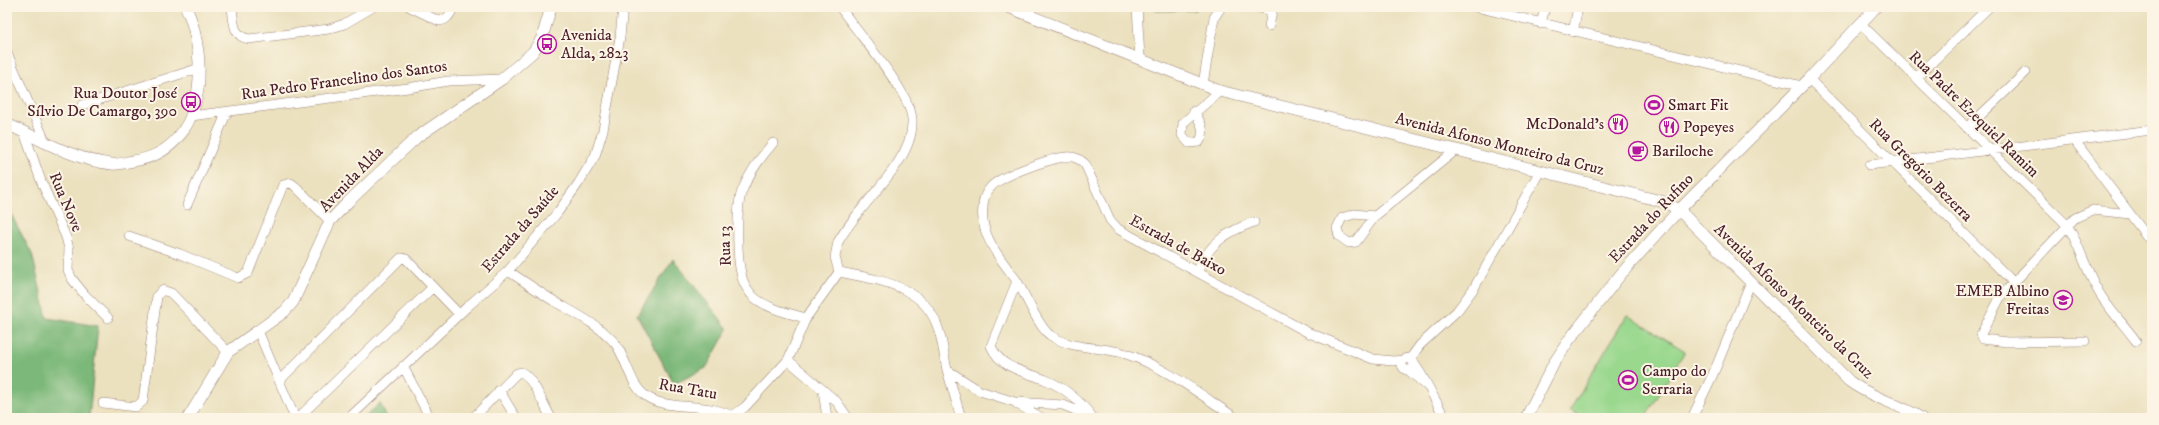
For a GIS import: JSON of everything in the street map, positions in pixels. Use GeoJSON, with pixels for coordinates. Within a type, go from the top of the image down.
{"type":"FeatureCollection","features":[{"type":"Feature","properties":{"kind":"street"},"geometry":{"type":"LineString","coordinates":[[232,7],[235,31],[239,36],[248,39],[329,29],[344,24],[373,7]]}},
{"type":"Feature","properties":{"kind":"street"},"geometry":{"type":"LineString","coordinates":[[410,7],[439,21],[444,20],[449,16],[454,7]]}},
{"type":"Feature","properties":{"kind":"street","name":"Avenida Alda"},"geometry":{"type":"LineString","coordinates":[[188,418],[228,352],[284,312],[293,302],[330,221],[349,200],[417,137],[502,78],[533,52],[542,38],[551,7]]}},
{"type":"Feature","properties":{"kind":"street","name":"Estrada da Saúde"},"geometry":{"type":"LineString","coordinates":[[349,418],[403,366],[508,270],[558,212],[581,179],[595,156],[608,105],[623,7]]}},
{"type":"Feature","properties":{"kind":"street"},"geometry":{"type":"LineString","coordinates":[[840,7],[900,87],[908,103],[912,118],[911,133],[906,150],[897,165],[838,242],[835,257],[839,272],[890,283],[907,289],[921,300],[931,312],[939,330],[947,370],[961,418]]}},
{"type":"Feature","properties":{"kind":"street","name":"Avenida Afonso Monteiro da Cruz"},"geometry":{"type":"LineString","coordinates":[[1008,7],[1030,11],[1220,91],[1540,171],[1647,196],[1665,202],[1679,210],[1750,284],[1849,381],[1872,396],[1897,405],[1921,418]]}},
{"type":"Feature","properties":{"kind":"street"},"geometry":{"type":"LineString","coordinates":[[1137,7],[1140,58]]}},
{"type":"Feature","properties":{"kind":"street"},"geometry":{"type":"LineString","coordinates":[[1203,84],[1214,18],[1221,7]]}},
{"type":"Feature","properties":{"kind":"street"},"geometry":{"type":"LineString","coordinates":[[1256,7],[1273,9],[1269,26]]}},
{"type":"Feature","properties":{"kind":"street"},"geometry":{"type":"LineString","coordinates":[[1476,7],[1511,11],[1542,24],[1573,32],[1805,83]]}},
{"type":"Feature","properties":{"kind":"street"},"geometry":{"type":"LineString","coordinates":[[1542,24],[1545,7]]}},
{"type":"Feature","properties":{"kind":"street"},"geometry":{"type":"LineString","coordinates":[[1573,32],[1578,7]]}},
{"type":"Feature","properties":{"kind":"street","name":"Estrada do Rufino"},"geometry":{"type":"LineString","coordinates":[[1526,418],[1554,363],[1569,340],[1621,274],[1679,210],[1805,83],[1876,7]]}},
{"type":"Feature","properties":{"kind":"street"},"geometry":{"type":"LineString","coordinates":[[1916,78],[1989,7]]}},
{"type":"Feature","properties":{"kind":"street"},"geometry":{"type":"LineString","coordinates":[[7,124],[82,158],[99,162],[114,164],[154,156],[177,139],[191,116],[198,96],[200,68],[195,34],[187,8]]}},
{"type":"Feature","properties":{"kind":"street","name":"Rua Padre Ezequiel Ramim"},"geometry":{"type":"LineString","coordinates":[[1861,24],[2067,225],[2076,240],[2098,291],[2136,341]]}},
{"type":"Feature","properties":{"kind":"street"},"geometry":{"type":"LineString","coordinates":[[7,53],[45,141]]}},
{"type":"Feature","properties":{"kind":"street"},"geometry":{"type":"LineString","coordinates":[[82,105],[200,68]]}},
{"type":"Feature","properties":{"kind":"street"},"geometry":{"type":"LineString","coordinates":[[1967,128],[2026,72]]}},
{"type":"Feature","properties":{"kind":"street","name":"Rua Pedro Francelino dos Santos"},"geometry":{"type":"LineString","coordinates":[[191,116],[408,88],[448,81],[502,78]]}},
{"type":"Feature","properties":{"kind":"street","name":"Rua Gregório Bezerra"},"geometry":{"type":"LineString","coordinates":[[1805,83],[1891,162],[2013,282]]}},
{"type":"Feature","properties":{"kind":"street"},"geometry":{"type":"LineString","coordinates":[[1194,112],[1220,91]]}},
{"type":"Feature","properties":{"kind":"street"},"geometry":{"type":"LineString","coordinates":[[187,205],[227,112]]}},
{"type":"Feature","properties":{"kind":"street"},"geometry":{"type":"LineString","coordinates":[[1869,165],[2075,141],[2152,130]]}},
{"type":"Feature","properties":{"kind":"street","name":"Rua Nove"},"geometry":{"type":"LineString","coordinates":[[24,132],[41,181],[66,237],[69,249],[68,270],[72,279],[85,296],[108,318]]}},
{"type":"Feature","properties":{"kind":"street"},"geometry":{"type":"LineString","coordinates":[[2075,141],[2152,243]]}},
{"type":"Feature","properties":{"kind":"street","name":"Rua 13"},"geometry":{"type":"LineString","coordinates":[[773,143],[757,161],[741,193],[739,205],[740,272],[744,285],[752,296],[785,313],[806,318]]}},
{"type":"Feature","properties":{"kind":"street"},"geometry":{"type":"LineString","coordinates":[[1375,216],[1456,150]]}},
{"type":"Feature","properties":{"kind":"street","name":"Estrada de Baixo"},"geometry":{"type":"LineString","coordinates":[[1236,418],[1150,363],[1126,354],[1066,343],[1049,335],[1038,320],[1017,281],[996,252],[988,234],[983,219],[985,197],[990,188],[1012,174],[1066,157],[1080,159],[1085,164],[1113,225],[1197,271],[1277,318],[1307,332],[1377,359],[1408,364]]}},
{"type":"Feature","properties":{"kind":"street"},"geometry":{"type":"LineString","coordinates":[[1445,418],[1426,386],[1408,364],[1420,345],[1457,311],[1474,288],[1540,171]]}},
{"type":"Feature","properties":{"kind":"street"},"geometry":{"type":"LineString","coordinates":[[128,236],[180,254],[238,278],[248,273],[283,184],[291,183],[295,186],[330,221]]}},
{"type":"Feature","properties":{"kind":"street"},"geometry":{"type":"LineString","coordinates":[[2085,341],[2007,342],[1983,339],[1981,334],[2002,296],[2013,282],[2067,225],[2083,213],[2093,210],[2130,214]]}},
{"type":"Feature","properties":{"kind":"street"},"geometry":{"type":"LineString","coordinates":[[1197,271],[1203,258],[1213,245],[1237,227],[1254,222]]}},
{"type":"Feature","properties":{"kind":"street"},"geometry":{"type":"LineString","coordinates":[[278,381],[401,258],[406,259],[459,314]]}},
{"type":"Feature","properties":{"kind":"street","name":"Rua Tatu"},"geometry":{"type":"LineString","coordinates":[[508,270],[576,314],[613,342],[620,351],[634,382],[640,391],[648,398],[658,402],[715,408],[731,417],[745,407],[788,360],[806,318],[839,272]]}},
{"type":"Feature","properties":{"kind":"street"},"geometry":{"type":"LineString","coordinates":[[1017,281],[993,337],[991,346],[995,355],[1013,369],[1046,380],[1060,388],[1082,404],[1093,418]]}},
{"type":"Feature","properties":{"kind":"street"},"geometry":{"type":"LineString","coordinates":[[1692,418],[1717,365],[1750,284]]}},
{"type":"Feature","properties":{"kind":"street"},"geometry":{"type":"LineString","coordinates":[[298,418],[432,287]]}},
{"type":"Feature","properties":{"kind":"street"},"geometry":{"type":"LineString","coordinates":[[103,403],[136,407],[143,401],[157,296],[162,290],[171,293],[228,352]]}},
{"type":"Feature","properties":{"kind":"street"},"geometry":{"type":"LineString","coordinates":[[258,331],[295,418]]}},
{"type":"Feature","properties":{"kind":"street"},"geometry":{"type":"LineString","coordinates":[[788,360],[837,402],[848,418]]}},
{"type":"Feature","properties":{"kind":"street"},"geometry":{"type":"LineString","coordinates":[[403,366],[430,418]]}},
{"type":"Feature","properties":{"kind":"street"},"geometry":{"type":"LineString","coordinates":[[947,370],[980,391],[1015,402],[1042,418]]}},
{"type":"Feature","properties":{"kind":"street"},"geometry":{"type":"LineString","coordinates":[[478,416],[499,390],[517,373],[524,374],[531,382],[551,418]]}},
{"type":"Feature","properties":{"kind":"street"},"geometry":{"type":"LineString","coordinates":[[499,390],[516,418]]}},
{"type":"Feature","properties":{"kind":"street"},"geometry":{"type":"LineString","coordinates":[[823,390],[827,418]]}},
{"type":"Feature","properties":{"kind":"street"},"geometry":{"type":"LineString","coordinates":[[1015,402],[1063,405],[1093,418]]}},
{"type":"Feature","properties":{"kind":"green space"},"geometry":{"type":"Polygon","coordinates":[[[1151,7],[1196,7],[1196,10],[1157,11],[1151,7]]]}},
{"type":"Feature","properties":{"kind":"green space"},"geometry":{"type":"Polygon","coordinates":[[[7,207],[32,254],[47,318],[98,326],[89,418],[7,418],[7,207]]]}},
{"type":"Feature","properties":{"kind":"green space"},"geometry":{"type":"Polygon","coordinates":[[[673,259],[728,329],[706,368],[674,384],[637,315],[673,259]]]}},
{"type":"Feature","properties":{"kind":"green space","name":"Campo do Serraria"},"geometry":{"type":"Polygon","coordinates":[[[1627,315],[1685,351],[1645,418],[1584,418],[1570,410],[1627,315]]]}},
{"type":"Feature","properties":{"kind":"green space"},"geometry":{"type":"Polygon","coordinates":[[[380,403],[387,418],[364,418],[380,403]]]}},
{"type":"Feature","properties":{"kind":"place","name":"Avenida Alda, 2823"},"geometry":{"type":"Point","coordinates":[547,44]}},
{"type":"Feature","properties":{"kind":"place","name":"Rua Doutor José Sílvio De Camargo, 390"},"geometry":{"type":"Point","coordinates":[191,102]}},
{"type":"Feature","properties":{"kind":"place","name":"Smart Fit"},"geometry":{"type":"Point","coordinates":[1654,105]}},
{"type":"Feature","properties":{"kind":"place","name":"McDonald's"},"geometry":{"type":"Point","coordinates":[1618,124]}},
{"type":"Feature","properties":{"kind":"place","name":"Popeyes"},"geometry":{"type":"Point","coordinates":[1669,127]}},
{"type":"Feature","properties":{"kind":"place","name":"Bariloche"},"geometry":{"type":"Point","coordinates":[1638,151]}},
{"type":"Feature","properties":{"kind":"place","name":"EMEB Albino Freitas"},"geometry":{"type":"Point","coordinates":[2063,300]}},
{"type":"Feature","properties":{"kind":"place","name":"Campo do Serraria"},"geometry":{"type":"Point","coordinates":[1628,380]}}]}
